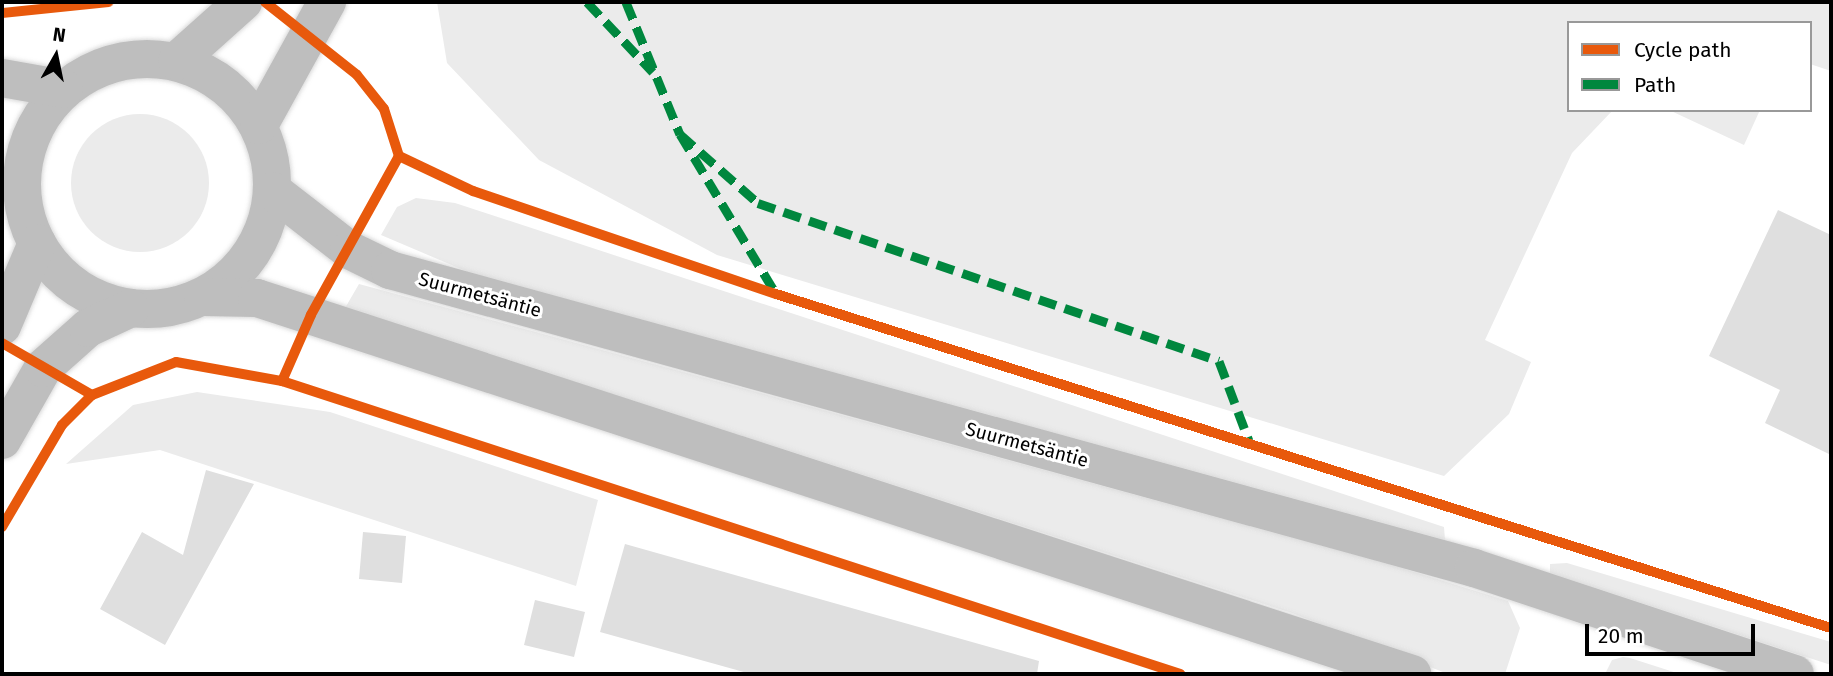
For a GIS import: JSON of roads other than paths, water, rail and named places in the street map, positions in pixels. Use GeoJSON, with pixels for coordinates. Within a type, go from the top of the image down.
{"type":"FeatureCollection","features":[{"type":"Feature","properties":{"kind":"main road"},"geometry":{"type":"LineString","coordinates":[[177,61],[243,2]]}},
{"type":"Feature","properties":{"kind":"main road"},"geometry":{"type":"LineString","coordinates":[[259,125],[327,2]]}},
{"type":"Feature","properties":{"kind":"main road"},"geometry":{"type":"LineString","coordinates":[[2,440],[43,368],[88,328],[131,309],[170,307],[203,297],[237,273],[260,240],[273,191],[271,158],[259,125],[229,88],[177,61],[133,59],[96,68],[64,89],[43,114],[12,179],[37,243],[57,270],[89,294],[131,309]]}},
{"type":"Feature","properties":{"kind":"main road"},"geometry":{"type":"LineString","coordinates":[[2,78],[64,89]]}},
{"type":"Feature","properties":{"kind":"main road","name":"Suurmetsäntie"},"geometry":{"type":"LineString","coordinates":[[273,191],[349,250],[390,270],[1474,568],[1796,674]]}},
{"type":"Feature","properties":{"kind":"main road"},"geometry":{"type":"LineString","coordinates":[[2,326],[37,243]]}},
{"type":"Feature","properties":{"kind":"main road"},"geometry":{"type":"LineString","coordinates":[[203,297],[268,301],[1412,674]]}}]}
